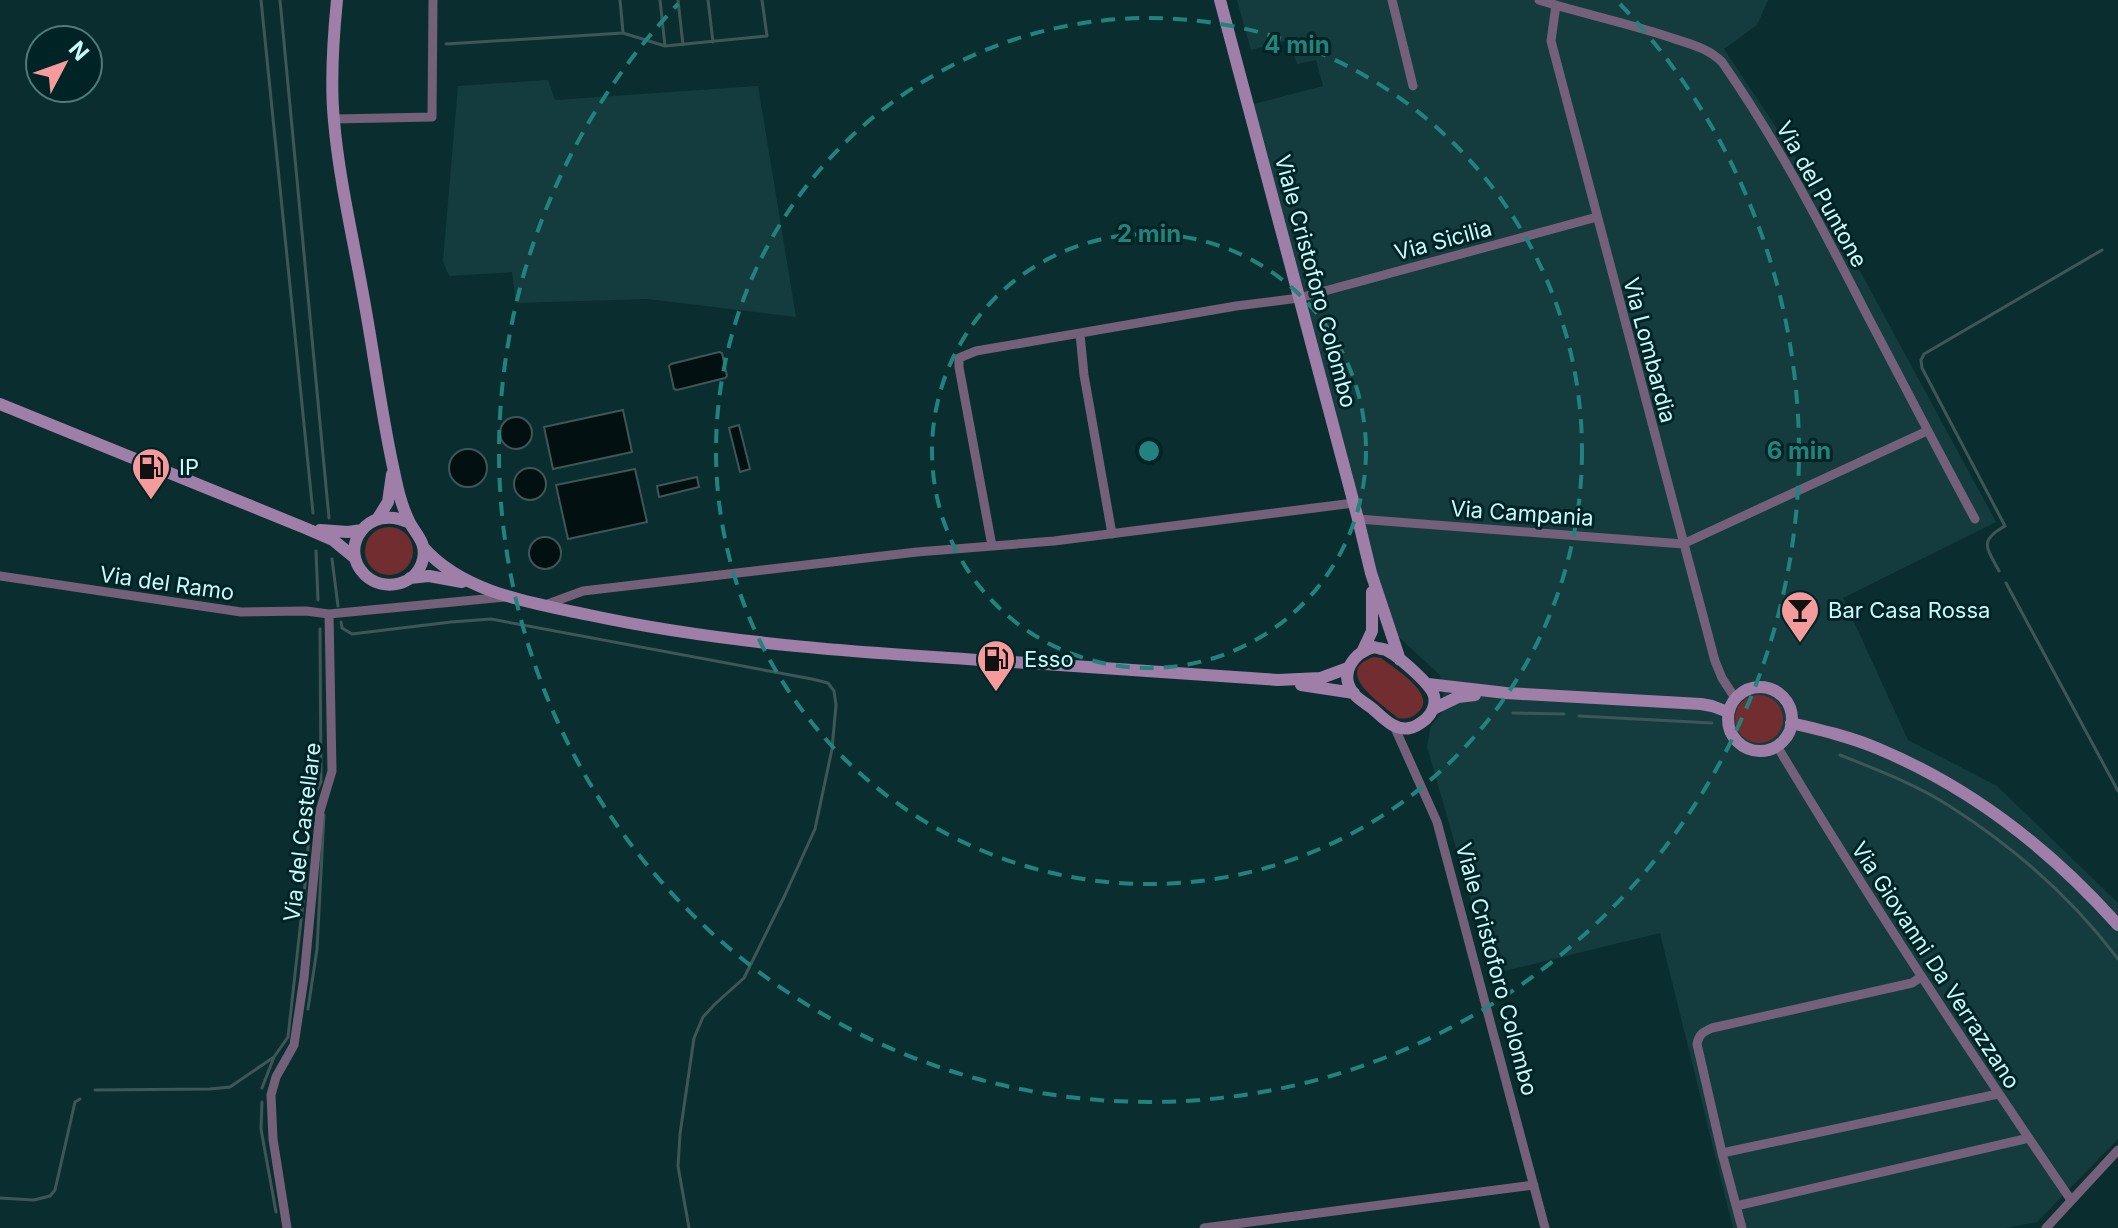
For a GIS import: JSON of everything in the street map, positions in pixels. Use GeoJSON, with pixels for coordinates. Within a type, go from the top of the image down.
{"type":"FeatureCollection","features":[{"type":"Feature","properties":{"kind":"main road"},"geometry":{"type":"LineString","coordinates":[[337,0],[333,38],[334,119],[342,190],[393,467],[410,523],[419,534],[423,547],[419,568],[410,578]]}},
{"type":"Feature","properties":{"kind":"main road","name":"Viale Cristoforo Colombo"},"geometry":{"type":"LineString","coordinates":[[1220,0],[1371,573],[1400,660]]}},
{"type":"Feature","properties":{"kind":"main road"},"geometry":{"type":"LineString","coordinates":[[0,404],[333,540],[355,558],[364,575],[379,584],[393,585],[410,578],[429,576],[620,622],[757,644],[1278,680],[1354,693]]}},
{"type":"Feature","properties":{"kind":"main road"},"geometry":{"type":"LineString","coordinates":[[355,558],[355,546],[362,530],[378,518],[388,502],[393,467]]}},
{"type":"Feature","properties":{"kind":"main road"},"geometry":{"type":"LineString","coordinates":[[378,518],[391,516],[410,523]]}},
{"type":"Feature","properties":{"kind":"main road"},"geometry":{"type":"LineString","coordinates":[[305,528],[332,532],[362,530]]}},
{"type":"Feature","properties":{"kind":"main road"},"geometry":{"type":"LineString","coordinates":[[423,547],[455,574],[482,587]]}},
{"type":"Feature","properties":{"kind":"main road","name":"Viale Cristoforo Colombo"},"geometry":{"type":"LineString","coordinates":[[1363,650],[1372,631],[1371,573]]}},
{"type":"Feature","properties":{"kind":"main road"},"geometry":{"type":"LineString","coordinates":[[1374,647],[1385,649],[1400,660],[1428,684],[1434,696],[1430,715],[1415,727],[1406,729],[1394,726],[1354,693],[1347,680],[1348,668],[1363,650],[1374,647]]}},
{"type":"Feature","properties":{"kind":"main road"},"geometry":{"type":"LineString","coordinates":[[1278,680],[1321,678],[1348,668]]}},
{"type":"Feature","properties":{"kind":"main road"},"geometry":{"type":"LineString","coordinates":[[1428,684],[1506,693],[1701,704],[1728,712]]}},
{"type":"Feature","properties":{"kind":"main road"},"geometry":{"type":"LineString","coordinates":[[1762,687],[1784,699],[1789,706],[1791,723],[1786,736],[1777,746],[1761,751],[1745,747],[1733,736],[1728,712],[1735,698],[1748,689],[1762,687]]}},
{"type":"Feature","properties":{"kind":"main road"},"geometry":{"type":"LineString","coordinates":[[1433,709],[1458,697],[1506,693]]}},
{"type":"Feature","properties":{"kind":"main road"},"geometry":{"type":"LineString","coordinates":[[1791,723],[1832,732],[1877,748],[1972,797],[2032,840],[2078,882],[2118,925]]}},
{"type":"Feature","properties":{"kind":"street"},"geometry":{"type":"LineString","coordinates":[[334,119],[432,117],[433,0]]}},
{"type":"Feature","properties":{"kind":"street"},"geometry":{"type":"LineString","coordinates":[[1392,0],[1413,86]]}},
{"type":"Feature","properties":{"kind":"street","name":"Via del Puntone"},"geometry":{"type":"LineString","coordinates":[[1539,0],[1641,27],[1702,48],[1722,62],[1757,113],[1802,190],[1975,519]]}},
{"type":"Feature","properties":{"kind":"street","name":"Via Lombardia"},"geometry":{"type":"LineString","coordinates":[[1556,5],[1551,41],[1715,661],[1735,698]]}},
{"type":"Feature","properties":{"kind":"street","name":"Via Sicilia"},"geometry":{"type":"LineString","coordinates":[[992,546],[959,358],[976,351],[1299,298],[1597,217]]}},
{"type":"Feature","properties":{"kind":"street"},"geometry":{"type":"LineString","coordinates":[[1080,334],[1084,375],[1112,534]]}},
{"type":"Feature","properties":{"kind":"street"},"geometry":{"type":"LineString","coordinates":[[1683,544],[1927,431]]}},
{"type":"Feature","properties":{"kind":"street"},"geometry":{"type":"LineString","coordinates":[[544,605],[583,591],[917,552],[1112,534],[1354,503]]}},
{"type":"Feature","properties":{"kind":"street","name":"Via Campania"},"geometry":{"type":"LineString","coordinates":[[1358,519],[1683,544]]}},
{"type":"Feature","properties":{"kind":"street","name":"Via del Ramo"},"geometry":{"type":"LineString","coordinates":[[0,576],[210,609],[329,614]]}},
{"type":"Feature","properties":{"kind":"street"},"geometry":{"type":"LineString","coordinates":[[329,614],[509,596]]}},
{"type":"Feature","properties":{"kind":"street","name":"Via del Castellare"},"geometry":{"type":"LineString","coordinates":[[287,1228],[273,1139],[271,1095],[276,1077],[294,1045],[320,811],[332,771],[329,614]]}},
{"type":"Feature","properties":{"kind":"street","name":"Viale Cristoforo Colombo"},"geometry":{"type":"LineString","coordinates":[[1394,726],[1437,822],[1545,1228]]}},
{"type":"Feature","properties":{"kind":"street","name":"Via Giovanni Da Verrazzano"},"geometry":{"type":"LineString","coordinates":[[1777,746],[1921,977],[2071,1200]]}},
{"type":"Feature","properties":{"kind":"street"},"geometry":{"type":"LineString","coordinates":[[1742,1228],[1697,1044],[1699,1036],[1703,1032],[1912,983],[1921,977]]}},
{"type":"Feature","properties":{"kind":"street"},"geometry":{"type":"LineString","coordinates":[[1722,1153],[1998,1094]]}},
{"type":"Feature","properties":{"kind":"street"},"geometry":{"type":"LineString","coordinates":[[1736,1206],[2029,1138]]}},
{"type":"Feature","properties":{"kind":"street"},"geometry":{"type":"LineString","coordinates":[[2046,1228],[2118,1150]]}},
{"type":"Feature","properties":{"kind":"street"},"geometry":{"type":"LineString","coordinates":[[1204,1228],[1534,1185]]}},
{"type":"Feature","properties":{"kind":"shaded area"},"geometry":{"type":"Polygon","coordinates":[[[1237,0],[1768,0],[1757,25],[1724,49],[1809,177],[1996,522],[1843,598],[1908,740],[1997,786],[2118,903],[2118,1139],[2037,1222],[2006,1228],[1733,1228],[1660,933],[1492,974],[1427,746],[1431,726],[1445,708],[1440,675],[1392,631],[1250,105],[1323,86],[1316,60],[1297,64],[1289,40],[1251,50],[1237,0]]]}},
{"type":"Feature","properties":{"kind":"shaded area"},"geometry":{"type":"Polygon","coordinates":[[[548,80],[555,100],[758,86],[796,317],[648,299],[516,303],[512,272],[449,276],[443,261],[458,86],[548,80]]]}},
{"type":"Feature","properties":{"kind":"shaded area"},"geometry":{"type":"Polygon","coordinates":[[[722,353],[725,378],[674,389],[671,364],[722,353]]]}},
{"type":"Feature","properties":{"kind":"shaded area"},"geometry":{"type":"Polygon","coordinates":[[[623,410],[632,452],[553,469],[544,427],[623,410]]]}},
{"type":"Feature","properties":{"kind":"shaded area"},"geometry":{"type":"Polygon","coordinates":[[[516,417],[527,422],[532,433],[527,444],[516,449],[505,444],[500,433],[505,422],[516,417]]]}},
{"type":"Feature","properties":{"kind":"shaded area"},"geometry":{"type":"Polygon","coordinates":[[[739,425],[750,469],[740,472],[729,428],[739,425]]]}},
{"type":"Feature","properties":{"kind":"shaded area"},"geometry":{"type":"Polygon","coordinates":[[[468,449],[482,454],[487,468],[482,482],[468,487],[454,482],[449,468],[454,454],[468,449]]]}},
{"type":"Feature","properties":{"kind":"shaded area"},"geometry":{"type":"Polygon","coordinates":[[[530,468],[541,473],[546,484],[541,495],[530,500],[519,495],[514,484],[519,473],[530,468]]]}},
{"type":"Feature","properties":{"kind":"shaded area"},"geometry":{"type":"Polygon","coordinates":[[[635,469],[647,522],[568,539],[556,485],[635,469]]]}},
{"type":"Feature","properties":{"kind":"shaded area"},"geometry":{"type":"Polygon","coordinates":[[[697,477],[699,487],[659,497],[657,486],[697,477]]]}},
{"type":"Feature","properties":{"kind":"shaded area"},"geometry":{"type":"Polygon","coordinates":[[[389,527],[406,534],[413,551],[406,568],[389,575],[372,568],[365,551],[372,534],[389,527]]]}},
{"type":"Feature","properties":{"kind":"shaded area"},"geometry":{"type":"Polygon","coordinates":[[[545,537],[556,542],[561,553],[556,564],[545,569],[534,564],[529,553],[534,542],[545,537]]]}},
{"type":"Feature","properties":{"kind":"shaded area"},"geometry":{"type":"Polygon","coordinates":[[[1374,657],[1381,658],[1396,669],[1420,691],[1422,707],[1414,716],[1398,718],[1364,688],[1357,671],[1362,663],[1374,657]]]}},
{"type":"Feature","properties":{"kind":"shaded area"},"geometry":{"type":"Polygon","coordinates":[[[1759,695],[1776,702],[1783,719],[1776,736],[1759,743],[1742,736],[1735,719],[1742,702],[1759,695]]]}},
{"type":"Feature","properties":{"kind":"waterway"},"geometry":{"type":"LineString","coordinates":[[261,0],[313,513]]}},
{"type":"Feature","properties":{"kind":"waterway"},"geometry":{"type":"LineString","coordinates":[[280,0],[329,518]]}},
{"type":"Feature","properties":{"kind":"waterway"},"geometry":{"type":"LineString","coordinates":[[620,0],[623,32]]}},
{"type":"Feature","properties":{"kind":"waterway"},"geometry":{"type":"LineString","coordinates":[[660,0],[665,46]]}},
{"type":"Feature","properties":{"kind":"waterway"},"geometry":{"type":"LineString","coordinates":[[678,0],[683,45]]}},
{"type":"Feature","properties":{"kind":"waterway"},"geometry":{"type":"LineString","coordinates":[[708,0],[713,42]]}},
{"type":"Feature","properties":{"kind":"waterway"},"geometry":{"type":"LineString","coordinates":[[446,44],[623,33],[665,46],[767,36],[762,0]]}},
{"type":"Feature","properties":{"kind":"waterway"},"geometry":{"type":"LineString","coordinates":[[1999,571],[1987,546],[1991,536],[2005,526],[1922,368],[1921,360],[1924,354],[2102,250]]}},
{"type":"Feature","properties":{"kind":"waterway"},"geometry":{"type":"LineString","coordinates":[[316,551],[318,600]]}},
{"type":"Feature","properties":{"kind":"waterway"},"geometry":{"type":"LineString","coordinates":[[332,559],[338,606]]}},
{"type":"Feature","properties":{"kind":"waterway"},"geometry":{"type":"LineString","coordinates":[[2006,583],[2118,791]]}},
{"type":"Feature","properties":{"kind":"waterway"},"geometry":{"type":"LineString","coordinates":[[341,622],[342,628],[352,634],[491,619],[812,679],[828,683],[834,691],[836,705],[832,749],[815,829],[744,978],[703,1017],[694,1038],[678,1166],[689,1228]]}},
{"type":"Feature","properties":{"kind":"waterway"},"geometry":{"type":"LineString","coordinates":[[262,1088],[274,1057],[288,1037],[312,800],[321,782],[320,629]]}},
{"type":"Feature","properties":{"kind":"waterway"},"geometry":{"type":"LineString","coordinates":[[1513,713],[1564,714]]}},
{"type":"Feature","properties":{"kind":"waterway"},"geometry":{"type":"LineString","coordinates":[[1579,716],[1712,723]]}},
{"type":"Feature","properties":{"kind":"waterway"},"geometry":{"type":"LineString","coordinates":[[1840,755],[1925,792],[1998,839],[2062,895],[2118,959]]}},
{"type":"Feature","properties":{"kind":"waterway"},"geometry":{"type":"LineString","coordinates":[[308,1009],[317,949],[324,815]]}},
{"type":"Feature","properties":{"kind":"waterway"},"geometry":{"type":"LineString","coordinates":[[95,1090],[230,1087],[274,1057]]}},
{"type":"Feature","properties":{"kind":"waterway"},"geometry":{"type":"LineString","coordinates":[[0,1198],[34,1200],[50,1196],[55,1190],[75,1102],[80,1099]]}},
{"type":"Feature","properties":{"kind":"waterway"},"geometry":{"type":"LineString","coordinates":[[262,1102],[261,1129],[276,1212]]}},
{"type":"Feature","properties":{"kind":"place","name":"IP"},"geometry":{"type":"Point","coordinates":[151,501]}},
{"type":"Feature","properties":{"kind":"place","name":"Bar Casa Rossa"},"geometry":{"type":"Point","coordinates":[1800,644]}},
{"type":"Feature","properties":{"kind":"place","name":"Esso"},"geometry":{"type":"Point","coordinates":[996,693]}}]}
